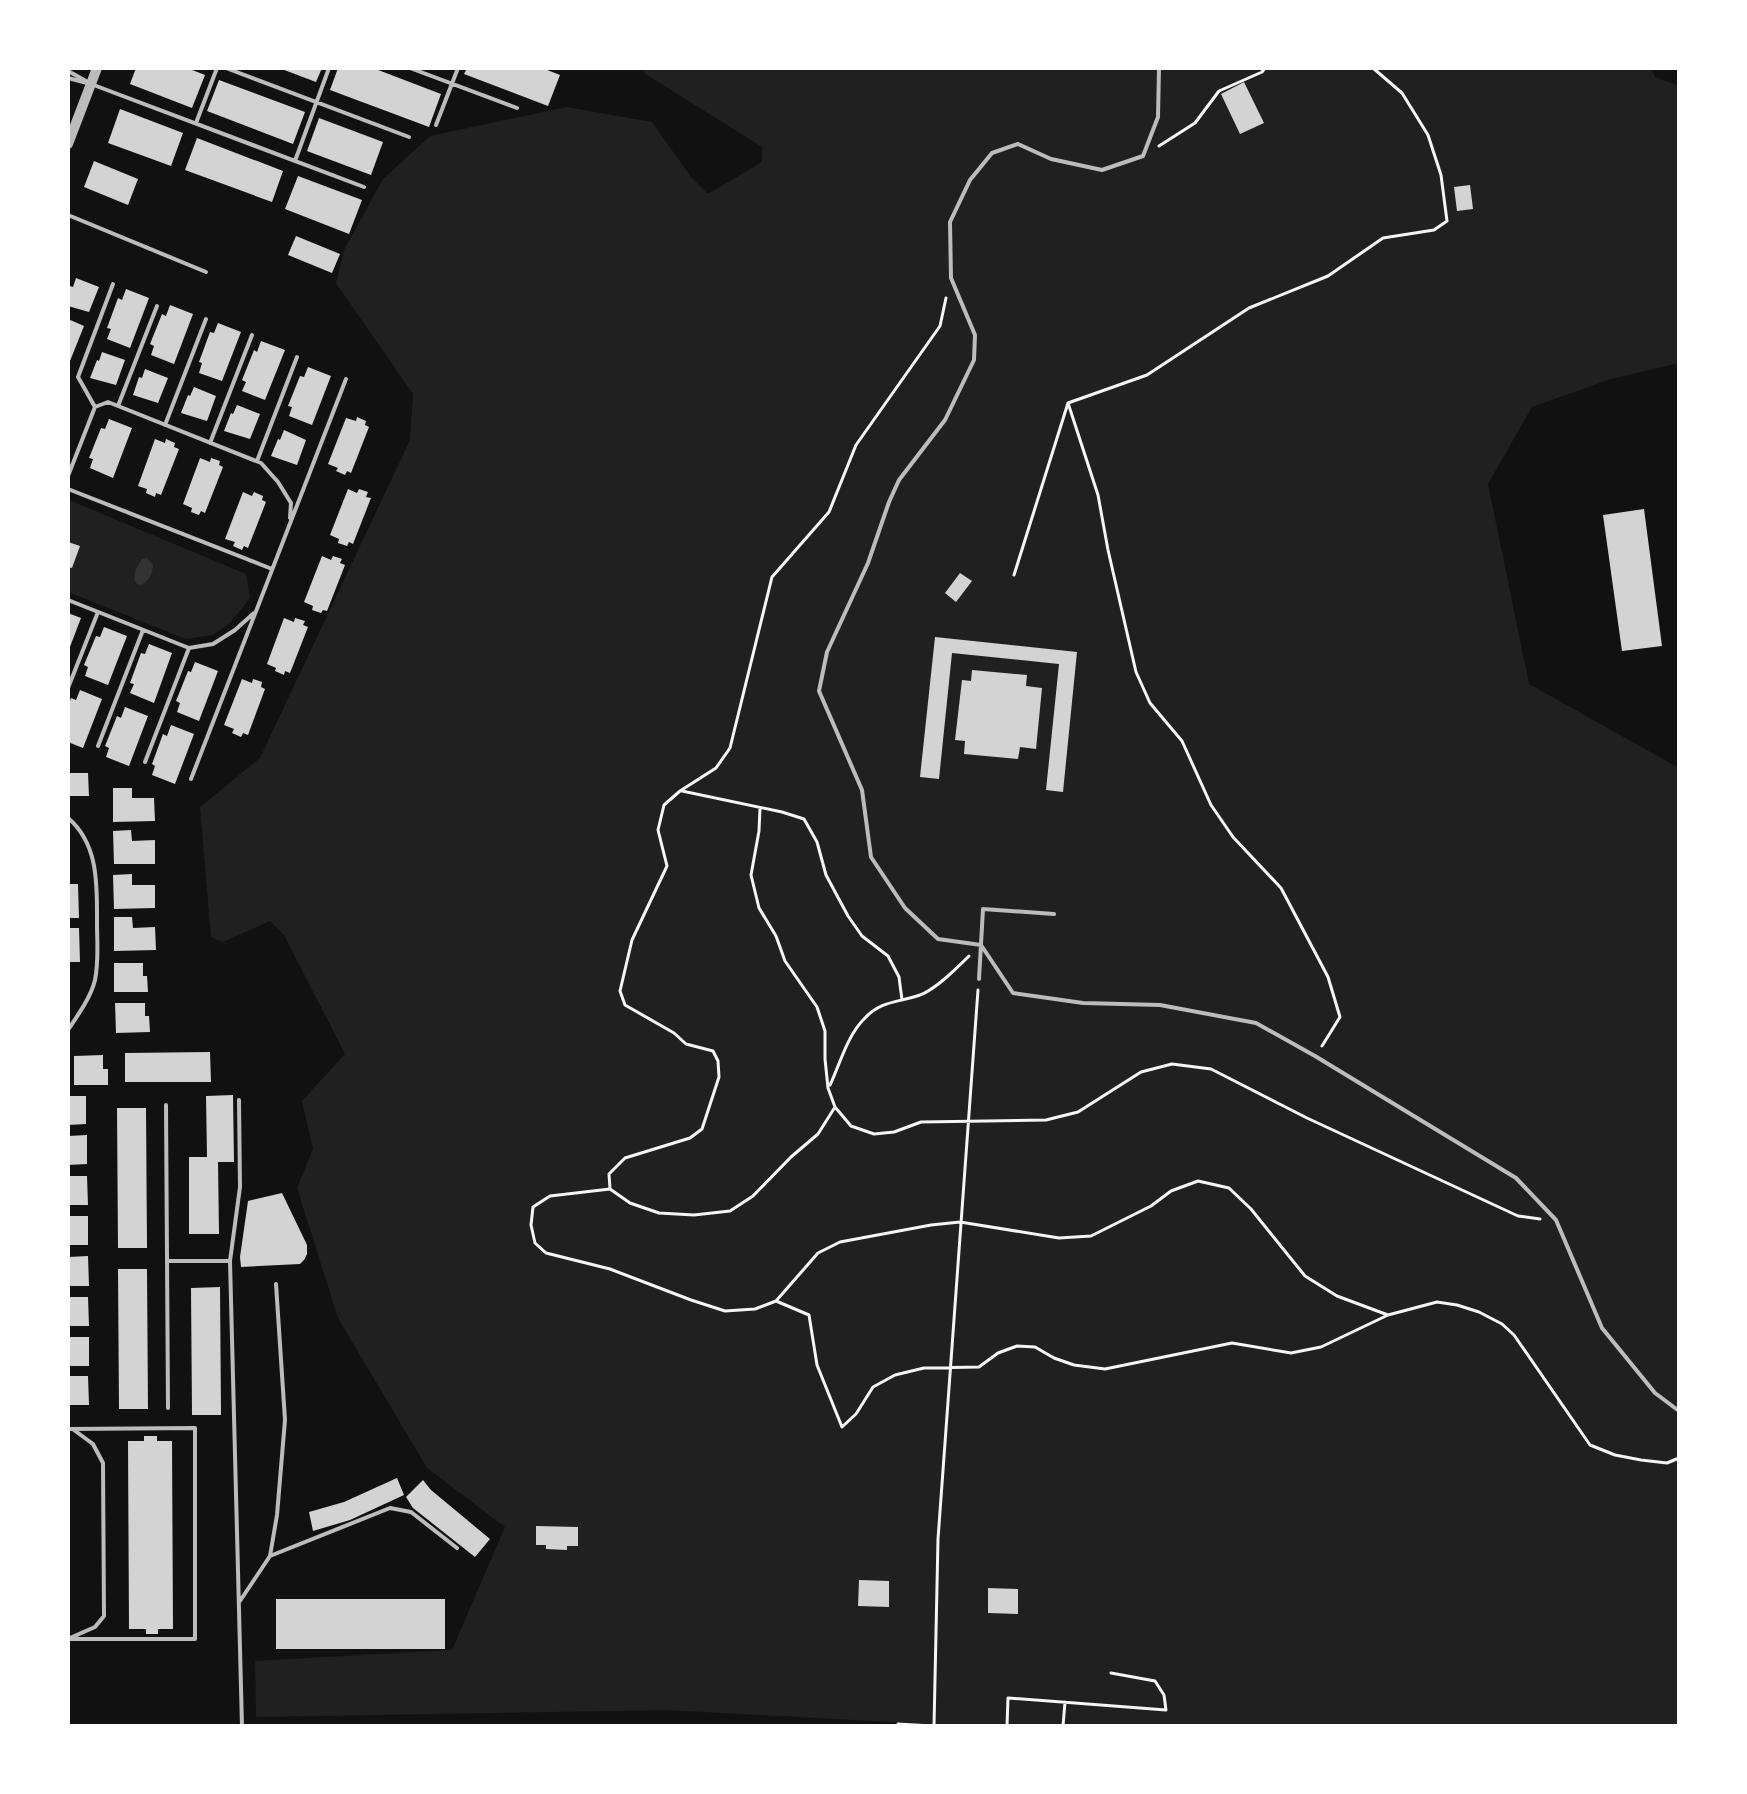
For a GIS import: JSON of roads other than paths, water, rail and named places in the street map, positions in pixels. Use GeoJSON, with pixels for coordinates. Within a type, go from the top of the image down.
{"type":"FeatureCollection","features":[{"type":"Feature","properties":{"kind":"street"},"geometry":{"type":"LineString","coordinates":[[68,144],[97,68]]}},
{"type":"Feature","properties":{"kind":"lane"},"geometry":{"type":"LineString","coordinates":[[196,123],[217,68]]}},
{"type":"Feature","properties":{"kind":"lane"},"geometry":{"type":"LineString","coordinates":[[226,68],[409,137]]}},
{"type":"Feature","properties":{"kind":"lane"},"geometry":{"type":"LineString","coordinates":[[295,161],[329,68]]}},
{"type":"Feature","properties":{"kind":"lane"},"geometry":{"type":"LineString","coordinates":[[410,68],[517,108]]}},
{"type":"Feature","properties":{"kind":"lane"},"geometry":{"type":"LineString","coordinates":[[436,125],[458,68]]}},
{"type":"Feature","properties":{"kind":"lane"},"geometry":{"type":"LineString","coordinates":[[1159,68],[1158,117],[1143,156],[1102,170],[1051,159],[1018,144],[992,153],[970,180],[950,222],[951,278],[975,335],[974,360],[945,420],[899,480],[868,563],[827,652],[819,691],[862,790],[871,857],[905,908],[938,939],[981,945],[1013,993],[1083,1003],[1160,1005],[1256,1023],[1516,1178],[1556,1220],[1602,1328],[1655,1393],[1679,1411]]}},
{"type":"Feature","properties":{"kind":"lane"},"geometry":{"type":"LineString","coordinates":[[68,71],[91,84]]}},
{"type":"Feature","properties":{"kind":"lane"},"geometry":{"type":"LineString","coordinates":[[68,78],[364,187]]}},
{"type":"Feature","properties":{"kind":"lane"},"geometry":{"type":"LineString","coordinates":[[68,215],[206,272]]}},
{"type":"Feature","properties":{"kind":"lane"},"geometry":{"type":"LineString","coordinates":[[95,407],[78,377],[113,284]]}},
{"type":"Feature","properties":{"kind":"lane"},"geometry":{"type":"LineString","coordinates":[[118,406],[157,306]]}},
{"type":"Feature","properties":{"kind":"lane"},"geometry":{"type":"LineString","coordinates":[[165,425],[206,319]]}},
{"type":"Feature","properties":{"kind":"lane"},"geometry":{"type":"LineString","coordinates":[[210,443],[252,335]]}},
{"type":"Feature","properties":{"kind":"lane"},"geometry":{"type":"LineString","coordinates":[[257,461],[297,357]]}},
{"type":"Feature","properties":{"kind":"lane"},"geometry":{"type":"LineString","coordinates":[[191,779],[346,379]]}},
{"type":"Feature","properties":{"kind":"lane"},"geometry":{"type":"LineString","coordinates":[[68,476],[95,407],[108,402],[261,463],[291,503],[290,524]]}},
{"type":"Feature","properties":{"kind":"lane"},"geometry":{"type":"LineString","coordinates":[[68,489],[272,569]]}},
{"type":"Feature","properties":{"kind":"lane"},"geometry":{"type":"LineString","coordinates":[[68,600],[189,648],[213,644],[256,611]]}},
{"type":"Feature","properties":{"kind":"lane"},"geometry":{"type":"LineString","coordinates":[[68,688],[98,612]]}},
{"type":"Feature","properties":{"kind":"lane"},"geometry":{"type":"LineString","coordinates":[[98,746],[143,630]]}},
{"type":"Feature","properties":{"kind":"lane"},"geometry":{"type":"LineString","coordinates":[[145,762],[189,648]]}},
{"type":"Feature","properties":{"kind":"lane"},"geometry":{"type":"LineString","coordinates":[[68,818],[79,828],[94,861],[98,960],[94,984],[68,1030]]}},
{"type":"Feature","properties":{"kind":"lane"},"geometry":{"type":"LineString","coordinates":[[979,979],[983,909],[1054,914]]}},
{"type":"Feature","properties":{"kind":"lane"},"geometry":{"type":"LineString","coordinates":[[239,1100],[240,1187],[230,1261],[242,1726]]}},
{"type":"Feature","properties":{"kind":"lane"},"geometry":{"type":"LineString","coordinates":[[166,1105],[168,1408]]}},
{"type":"Feature","properties":{"kind":"lane"},"geometry":{"type":"LineString","coordinates":[[167,1261],[230,1261]]}},
{"type":"Feature","properties":{"kind":"lane"},"geometry":{"type":"LineString","coordinates":[[239,1603],[270,1556],[277,1515],[285,1420],[276,1284]]}},
{"type":"Feature","properties":{"kind":"lane"},"geometry":{"type":"LineString","coordinates":[[68,1639],[195,1639],[195,1428],[70,1429]]}},
{"type":"Feature","properties":{"kind":"lane"},"geometry":{"type":"LineString","coordinates":[[68,1639],[95,1627],[104,1616],[103,1463],[93,1444],[70,1429]]}},
{"type":"Feature","properties":{"kind":"lane"},"geometry":{"type":"LineString","coordinates":[[270,1556],[390,1508],[411,1512],[457,1548]]}}]}
